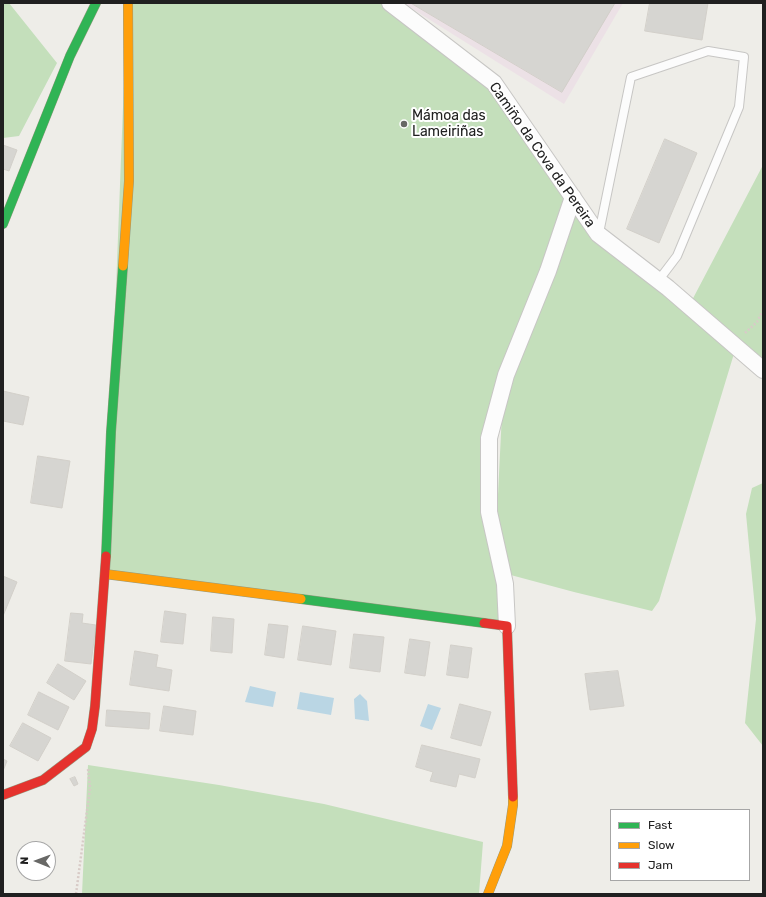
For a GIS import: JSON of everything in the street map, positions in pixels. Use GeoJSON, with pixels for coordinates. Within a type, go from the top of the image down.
{"type":"FeatureCollection","features":[{"type":"Feature","properties":{"kind":"street"},"geometry":{"type":"LineString","coordinates":[[3,224],[70,56],[96,3]]}},
{"type":"Feature","properties":{"kind":"street"},"geometry":{"type":"LineString","coordinates":[[3,796],[43,780],[86,747],[92,729],[105,574],[111,432],[128,181],[128,3]]}},
{"type":"Feature","properties":{"kind":"street","name":"Camiño da Cova da Pereira"},"geometry":{"type":"LineString","coordinates":[[390,3],[494,83],[598,234],[658,280],[763,370]]}},
{"type":"Feature","properties":{"kind":"street"},"geometry":{"type":"LineString","coordinates":[[488,894],[507,846],[513,805],[505,584],[489,512],[489,438],[506,375],[548,271],[573,197]]}},
{"type":"Feature","properties":{"kind":"street"},"geometry":{"type":"LineString","coordinates":[[105,574],[507,626]]}},
{"type":"Feature","properties":{"kind":"lane","name":"Camiño da Cova da Pereira"},"geometry":{"type":"LineString","coordinates":[[598,234],[631,77],[708,51],[744,57],[739,106],[677,256],[658,280]]}},
{"type":"Feature","properties":{"kind":"path"},"geometry":{"type":"LineString","coordinates":[[732,343],[757,322],[763,310]]}},
{"type":"Feature","properties":{"kind":"path"},"geometry":{"type":"LineString","coordinates":[[76,894],[90,788]]}},
{"type":"Feature","properties":{"kind":"shaded area"},"geometry":{"type":"Polygon","coordinates":[[[403,3],[623,3],[564,104],[403,3]]]}},
{"type":"Feature","properties":{"kind":"green space"},"geometry":{"type":"Polygon","coordinates":[[[3,3],[9,3],[57,63],[19,136],[3,138],[3,3]]]}},
{"type":"Feature","properties":{"kind":"green space"},"geometry":{"type":"Polygon","coordinates":[[[127,3],[390,3],[494,83],[610,243],[689,306],[763,165],[763,370],[736,347],[659,601],[652,611],[507,574],[497,515],[502,413],[555,253],[519,343],[490,461],[507,626],[105,574],[127,3]]]}},
{"type":"Feature","properties":{"kind":"green space"},"geometry":{"type":"Polygon","coordinates":[[[763,483],[763,746],[745,723],[756,619],[746,514],[752,488],[763,483]]]}},
{"type":"Feature","properties":{"kind":"green space"},"geometry":{"type":"Polygon","coordinates":[[[88,765],[219,785],[324,804],[483,842],[479,894],[82,894],[88,765]]]}},
{"type":"Feature","properties":{"kind":"water"},"geometry":{"type":"Polygon","coordinates":[[[250,686],[276,692],[273,707],[245,702],[250,686]]]}},
{"type":"Feature","properties":{"kind":"water"},"geometry":{"type":"Polygon","coordinates":[[[300,692],[334,698],[331,715],[297,709],[300,692]]]}},
{"type":"Feature","properties":{"kind":"water"},"geometry":{"type":"Polygon","coordinates":[[[360,694],[367,701],[369,721],[355,719],[354,699],[360,694]]]}},
{"type":"Feature","properties":{"kind":"water"},"geometry":{"type":"Polygon","coordinates":[[[428,704],[441,708],[432,730],[420,726],[428,704]]]}},
{"type":"Feature","properties":{"kind":"building"},"geometry":{"type":"Polygon","coordinates":[[[411,3],[615,3],[562,92],[411,3]]]}},
{"type":"Feature","properties":{"kind":"building"},"geometry":{"type":"Polygon","coordinates":[[[650,3],[708,3],[702,40],[645,31],[650,3]]]}},
{"type":"Feature","properties":{"kind":"building"},"geometry":{"type":"Polygon","coordinates":[[[665,139],[697,153],[659,243],[627,229],[665,139]]]}},
{"type":"Feature","properties":{"kind":"building"},"geometry":{"type":"Polygon","coordinates":[[[3,145],[17,150],[9,171],[3,169],[3,145]]]}},
{"type":"Feature","properties":{"kind":"building"},"geometry":{"type":"Polygon","coordinates":[[[3,391],[29,397],[23,425],[3,421],[3,391]]]}},
{"type":"Feature","properties":{"kind":"building"},"geometry":{"type":"Polygon","coordinates":[[[38,456],[70,461],[62,508],[31,503],[38,456]]]}},
{"type":"Feature","properties":{"kind":"building"},"geometry":{"type":"Polygon","coordinates":[[[3,576],[17,582],[3,616],[3,576]]]}},
{"type":"Feature","properties":{"kind":"building"},"geometry":{"type":"Polygon","coordinates":[[[165,611],[186,614],[183,644],[161,642],[165,611]]]}},
{"type":"Feature","properties":{"kind":"building"},"geometry":{"type":"Polygon","coordinates":[[[71,613],[83,614],[82,623],[96,625],[91,664],[65,661],[71,613]]]}},
{"type":"Feature","properties":{"kind":"building"},"geometry":{"type":"Polygon","coordinates":[[[213,617],[234,619],[232,653],[211,651],[213,617]]]}},
{"type":"Feature","properties":{"kind":"building"},"geometry":{"type":"Polygon","coordinates":[[[269,624],[288,626],[284,658],[265,655],[269,624]]]}},
{"type":"Feature","properties":{"kind":"building"},"geometry":{"type":"Polygon","coordinates":[[[303,626],[336,631],[331,665],[298,660],[303,626]]]}},
{"type":"Feature","properties":{"kind":"building"},"geometry":{"type":"Polygon","coordinates":[[[354,634],[384,637],[380,672],[350,668],[354,634]]]}},
{"type":"Feature","properties":{"kind":"building"},"geometry":{"type":"Polygon","coordinates":[[[410,639],[430,642],[425,676],[405,673],[410,639]]]}},
{"type":"Feature","properties":{"kind":"building"},"geometry":{"type":"Polygon","coordinates":[[[451,645],[472,648],[468,678],[447,675],[451,645]]]}},
{"type":"Feature","properties":{"kind":"building"},"geometry":{"type":"Polygon","coordinates":[[[135,651],[158,655],[156,667],[172,670],[169,691],[130,685],[135,651]]]}},
{"type":"Feature","properties":{"kind":"building"},"geometry":{"type":"Polygon","coordinates":[[[58,664],[86,681],[74,700],[47,683],[58,664]]]}},
{"type":"Feature","properties":{"kind":"building"},"geometry":{"type":"Polygon","coordinates":[[[618,671],[624,706],[590,710],[585,674],[618,671]]]}},
{"type":"Feature","properties":{"kind":"building"},"geometry":{"type":"Polygon","coordinates":[[[39,692],[69,707],[58,730],[28,715],[39,692]]]}},
{"type":"Feature","properties":{"kind":"building"},"geometry":{"type":"Polygon","coordinates":[[[460,704],[491,712],[481,746],[451,738],[460,704]]]}},
{"type":"Feature","properties":{"kind":"building"},"geometry":{"type":"Polygon","coordinates":[[[164,706],[196,711],[193,735],[160,731],[164,706]]]}},
{"type":"Feature","properties":{"kind":"building"},"geometry":{"type":"Polygon","coordinates":[[[107,710],[150,713],[149,729],[106,726],[107,710]]]}},
{"type":"Feature","properties":{"kind":"building"},"geometry":{"type":"Polygon","coordinates":[[[23,723],[51,738],[38,761],[10,746],[23,723]]]}},
{"type":"Feature","properties":{"kind":"building"},"geometry":{"type":"Polygon","coordinates":[[[422,745],[480,759],[475,778],[459,774],[456,787],[430,781],[433,772],[416,767],[422,745]]]}},
{"type":"Feature","properties":{"kind":"building"},"geometry":{"type":"Polygon","coordinates":[[[3,759],[7,761],[3,771],[3,759]]]}},
{"type":"Feature","properties":{"kind":"building"},"geometry":{"type":"Polygon","coordinates":[[[75,777],[78,784],[74,786],[70,779],[75,777]]]}},
{"type":"Feature","properties":{"kind":"traffic: fast"},"geometry":{"type":"LineString","coordinates":[[3,224],[70,56],[96,3]]}},
{"type":"Feature","properties":{"kind":"traffic: fast"},"geometry":{"type":"LineString","coordinates":[[106,556],[111,432],[123,266]]}},
{"type":"Feature","properties":{"kind":"traffic: fast"},"geometry":{"type":"LineString","coordinates":[[301,599],[484,623]]}},
{"type":"Feature","properties":{"kind":"traffic: slow"},"geometry":{"type":"LineString","coordinates":[[123,266],[129,181],[128,3]]}},
{"type":"Feature","properties":{"kind":"traffic: slow"},"geometry":{"type":"LineString","coordinates":[[105,574],[301,599]]}},
{"type":"Feature","properties":{"kind":"traffic: slow"},"geometry":{"type":"LineString","coordinates":[[488,894],[507,846],[513,797]]}},
{"type":"Feature","properties":{"kind":"traffic: jam"},"geometry":{"type":"LineString","coordinates":[[3,795],[43,780],[86,747],[92,729],[95,706],[106,556]]}},
{"type":"Feature","properties":{"kind":"traffic: jam"},"geometry":{"type":"LineString","coordinates":[[484,623],[507,626],[513,797]]}},
{"type":"Feature","properties":{"kind":"place","name":"Mámoa das Lameiriñas"},"geometry":{"type":"Point","coordinates":[404,124]}}]}
